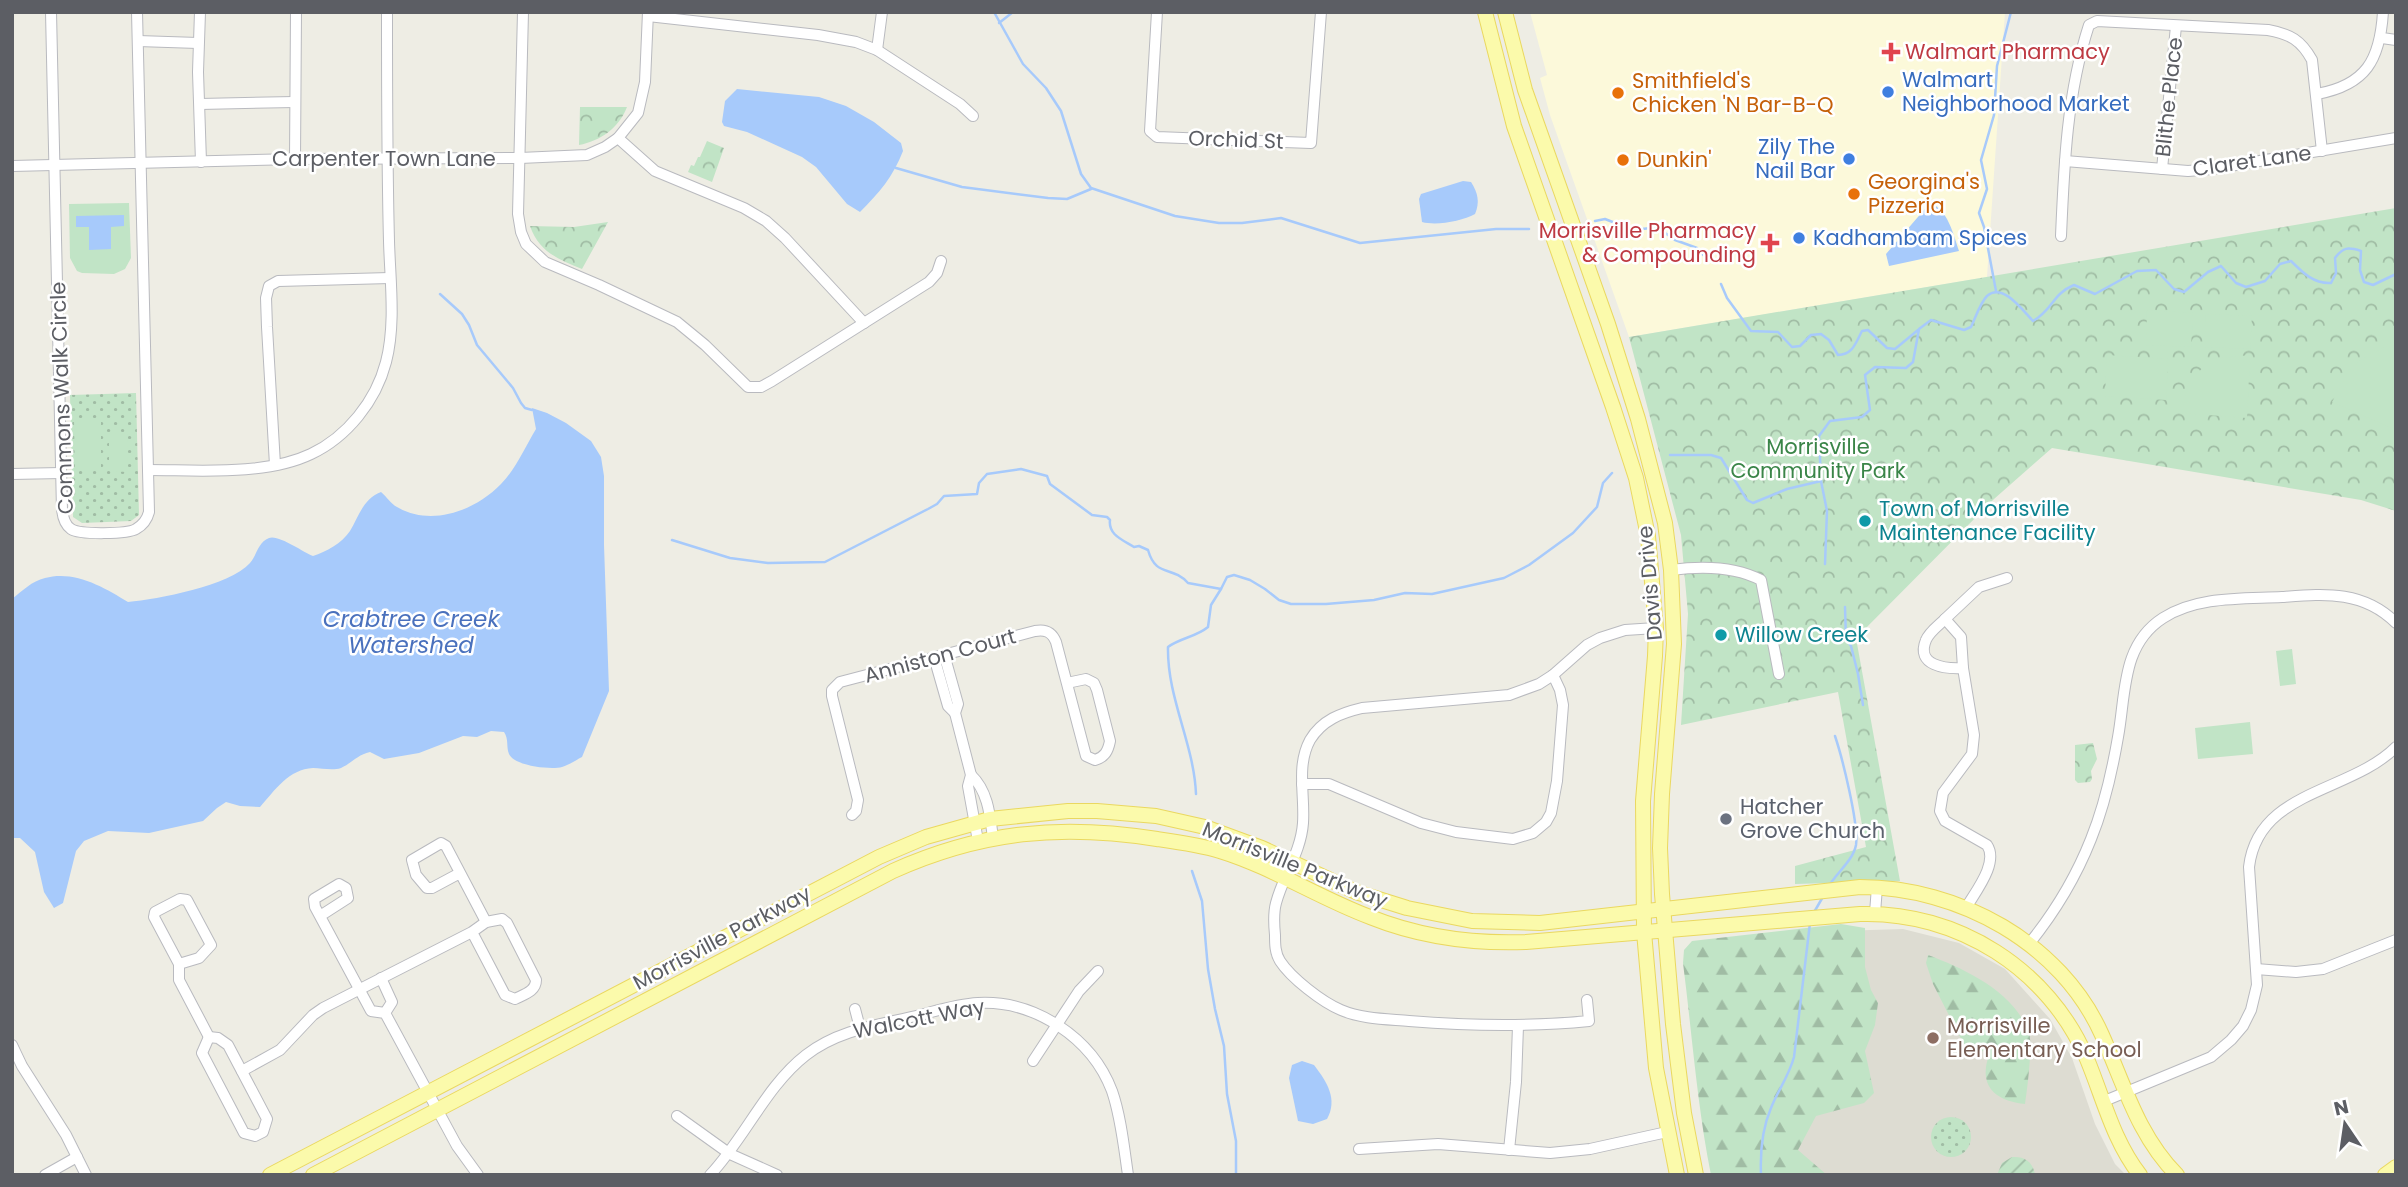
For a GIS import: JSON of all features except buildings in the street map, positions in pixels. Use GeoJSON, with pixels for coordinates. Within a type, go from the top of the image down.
{"type":"FeatureCollection","features":[{"type":"Feature","properties":{"kind":"main road","name":"Davis Drive"},"geometry":{"type":"LineString","coordinates":[[1485,12],[1514,126],[1636,478],[1650,551],[1656,656],[1643,801],[1643,913],[1657,1068],[1677,1175]]}},
{"type":"Feature","properties":{"kind":"main road","name":"Davis Drive"},"geometry":{"type":"LineString","coordinates":[[1505,12],[1525,90],[1608,324],[1651,463],[1665,523],[1671,570],[1674,643],[1660,848],[1664,931],[1684,1113],[1696,1175]]}},
{"type":"Feature","properties":{"kind":"main road","name":"Morrisville Parkway"},"geometry":{"type":"LineString","coordinates":[[270,1175],[879,857],[926,837],[990,819],[1068,811],[1156,816],[1205,827],[1293,862],[1356,892],[1406,908],[1472,921],[1540,923],[1877,887],[1940,898],[1988,918],[2029,944],[2056,969],[2089,1011],[2101,1032],[2139,1126],[2176,1175]]}},
{"type":"Feature","properties":{"kind":"main road","name":"Morrisville Parkway"},"geometry":{"type":"LineString","coordinates":[[313,1175],[892,871],[932,853],[978,841],[1059,831],[1130,835],[1220,851],[1368,917],[1438,937],[1479,942],[1503,943],[1875,913],[1908,916],[1956,930],[1988,946],[2020,969],[2057,1007],[2087,1059],[2115,1135],[2140,1175]]}},
{"type":"Feature","properties":{"kind":"main road"},"geometry":{"type":"LineString","coordinates":[[2385,1175],[2396,1167]]}},
{"type":"Feature","properties":{"kind":"street","name":"Commons Walk Circle"},"geometry":{"type":"LineString","coordinates":[[51,12],[63,516],[70,529],[81,533],[132,531],[147,519],[137,12]]}},
{"type":"Feature","properties":{"kind":"street"},"geometry":{"type":"LineString","coordinates":[[200,12],[198,43],[201,162]]}},
{"type":"Feature","properties":{"kind":"street"},"geometry":{"type":"LineString","coordinates":[[295,159],[296,12]]}},
{"type":"Feature","properties":{"kind":"street"},"geometry":{"type":"LineString","coordinates":[[148,470],[210,470],[275,465],[300,459],[323,447],[350,426],[368,404],[382,373],[390,341],[387,12]]}},
{"type":"Feature","properties":{"kind":"street"},"geometry":{"type":"LineString","coordinates":[[523,12],[519,222],[526,244],[545,262],[677,322],[748,387],[761,387],[772,381],[929,282],[937,273],[941,261]]}},
{"type":"Feature","properties":{"kind":"street"},"geometry":{"type":"LineString","coordinates":[[877,50],[882,12]]}},
{"type":"Feature","properties":{"kind":"street","name":"Orchid St"},"geometry":{"type":"LineString","coordinates":[[1157,12],[1150,131],[1157,136],[1311,143],[1321,12]]}},
{"type":"Feature","properties":{"kind":"street"},"geometry":{"type":"LineString","coordinates":[[2317,94],[2345,87],[2370,66],[2382,38],[2383,12]]}},
{"type":"Feature","properties":{"kind":"street","name":"Carpenter Town Lane"},"geometry":{"type":"LineString","coordinates":[[12,166],[587,155],[606,147],[618,138],[638,113],[643,96],[648,14]]}},
{"type":"Feature","properties":{"kind":"street"},"geometry":{"type":"LineString","coordinates":[[648,14],[844,39],[877,50],[960,104],[973,116]]}},
{"type":"Feature","properties":{"kind":"street"},"geometry":{"type":"LineString","coordinates":[[2061,236],[2065,160],[2075,74],[2089,24],[2097,21],[2111,17],[2176,26],[2286,33],[2305,48],[2312,61],[2322,150]]}},
{"type":"Feature","properties":{"kind":"street","name":"Blithe Place"},"geometry":{"type":"LineString","coordinates":[[2162,169],[2176,26]]}},
{"type":"Feature","properties":{"kind":"street"},"geometry":{"type":"LineString","coordinates":[[2382,38],[2396,40]]}},
{"type":"Feature","properties":{"kind":"street"},"geometry":{"type":"LineString","coordinates":[[138,41],[198,43]]}},
{"type":"Feature","properties":{"kind":"street"},"geometry":{"type":"LineString","coordinates":[[200,104],[295,102]]}},
{"type":"Feature","properties":{"kind":"street"},"geometry":{"type":"LineString","coordinates":[[618,138],[655,171],[744,208],[766,221],[785,237],[864,323]]}},
{"type":"Feature","properties":{"kind":"street","name":"Claret Lane"},"geometry":{"type":"LineString","coordinates":[[2065,160],[2188,171],[2396,138]]}},
{"type":"Feature","properties":{"kind":"street"},"geometry":{"type":"LineString","coordinates":[[275,465],[266,298],[269,286],[278,281],[390,278]]}},
{"type":"Feature","properties":{"kind":"street"},"geometry":{"type":"LineString","coordinates":[[12,474],[61,473]]}},
{"type":"Feature","properties":{"kind":"street"},"geometry":{"type":"LineString","coordinates":[[1671,570],[1724,568],[1750,574],[1761,580],[1779,674]]}},
{"type":"Feature","properties":{"kind":"street"},"geometry":{"type":"LineString","coordinates":[[1963,668],[1937,667],[1931,664],[1924,652],[1927,637],[1979,587],[2007,578]]}},
{"type":"Feature","properties":{"kind":"street"},"geometry":{"type":"LineString","coordinates":[[2029,944],[2074,876],[2091,839],[2111,774],[2119,736],[2125,677],[2135,650],[2162,618],[2196,603],[2325,594],[2352,597],[2366,602],[2396,623]]}},
{"type":"Feature","properties":{"kind":"street"},"geometry":{"type":"LineString","coordinates":[[1945,619],[1961,637],[1974,744],[1968,762],[1943,793],[1940,811],[1945,821],[1987,845],[1991,856],[1966,908]]}},
{"type":"Feature","properties":{"kind":"street"},"geometry":{"type":"LineString","coordinates":[[1587,1000],[1589,1021],[1518,1026],[1376,1018],[1343,1011],[1289,972],[1276,952],[1276,905],[1293,862],[1303,825],[1302,762],[1315,732],[1325,723],[1346,712],[1362,708],[1509,695],[1539,684],[1600,638],[1625,630],[1656,628]]}},
{"type":"Feature","properties":{"kind":"street","name":"Anniston Court"},"geometry":{"type":"LineString","coordinates":[[852,815],[856,811],[858,800],[832,696],[835,685],[1035,631],[1046,631],[1054,637],[1067,683]]}},
{"type":"Feature","properties":{"kind":"street"},"geometry":{"type":"LineString","coordinates":[[939,656],[948,706],[956,713],[971,775],[981,788],[993,838]]}},
{"type":"Feature","properties":{"kind":"street"},"geometry":{"type":"LineString","coordinates":[[1302,785],[1329,784],[1421,823],[1456,832],[1513,839],[1533,833],[1546,822],[1554,803],[1563,705],[1553,675]]}},
{"type":"Feature","properties":{"kind":"street"},"geometry":{"type":"LineString","coordinates":[[1086,679],[1094,683],[1110,741],[1109,748],[1100,759],[1086,756],[1067,683],[1086,679]]}},
{"type":"Feature","properties":{"kind":"street"},"geometry":{"type":"LineString","coordinates":[[2102,1102],[2205,1060],[2231,1040],[2243,1026],[2257,985],[2249,867],[2260,832],[2283,809],[2381,760],[2396,747]]}},
{"type":"Feature","properties":{"kind":"street"},"geometry":{"type":"LineString","coordinates":[[971,775],[968,786],[978,841]]}},
{"type":"Feature","properties":{"kind":"street"},"geometry":{"type":"LineString","coordinates":[[460,873],[427,888],[416,875],[412,860],[441,843],[446,846],[486,922]]}},
{"type":"Feature","properties":{"kind":"street"},"geometry":{"type":"LineString","coordinates":[[1875,913],[1877,887]]}},
{"type":"Feature","properties":{"kind":"street"},"geometry":{"type":"LineString","coordinates":[[179,964],[199,958],[211,945],[187,900],[180,899],[155,912],[154,917],[179,964],[179,980],[209,1037],[224,1041],[267,1119],[263,1132],[255,1136],[244,1133],[202,1053],[209,1037]]}},
{"type":"Feature","properties":{"kind":"street"},"geometry":{"type":"LineString","coordinates":[[320,916],[371,1011],[385,1013]]}},
{"type":"Feature","properties":{"kind":"street"},"geometry":{"type":"LineString","coordinates":[[242,1071],[280,1050],[313,1016],[358,989],[472,932],[486,922],[502,919],[507,923],[536,980],[536,986],[516,999],[505,995],[472,932]]}},
{"type":"Feature","properties":{"kind":"street"},"geometry":{"type":"LineString","coordinates":[[2256,969],[2296,972],[2323,969],[2396,940]]}},
{"type":"Feature","properties":{"kind":"street"},"geometry":{"type":"LineString","coordinates":[[1033,1061],[1079,991],[1098,971]]}},
{"type":"Feature","properties":{"kind":"street"},"geometry":{"type":"LineString","coordinates":[[381,978],[392,1002],[385,1013]]}},
{"type":"Feature","properties":{"kind":"street","name":"Walcott Way"},"geometry":{"type":"LineString","coordinates":[[710,1175],[730,1154],[780,1081],[799,1061],[825,1042],[860,1028],[976,1003],[1016,1007],[1032,1012],[1056,1024],[1090,1054],[1107,1080],[1116,1108],[1128,1175]]}},
{"type":"Feature","properties":{"kind":"street"},"geometry":{"type":"LineString","coordinates":[[855,1009],[860,1028]]}},
{"type":"Feature","properties":{"kind":"street"},"geometry":{"type":"LineString","coordinates":[[385,1013],[457,1146],[478,1175]]}},
{"type":"Feature","properties":{"kind":"street"},"geometry":{"type":"LineString","coordinates":[[1510,1150],[1518,1026]]}},
{"type":"Feature","properties":{"kind":"street"},"geometry":{"type":"LineString","coordinates":[[12,1045],[17,1068],[54,1115],[86,1175]]}},
{"type":"Feature","properties":{"kind":"street"},"geometry":{"type":"LineString","coordinates":[[677,1116],[730,1154],[777,1175]]}},
{"type":"Feature","properties":{"kind":"street"},"geometry":{"type":"LineString","coordinates":[[1359,1149],[1438,1144],[1531,1153],[1570,1152],[1668,1132]]}},
{"type":"Feature","properties":{"kind":"street"},"geometry":{"type":"LineString","coordinates":[[46,1175],[77,1157]]}},
{"type":"Feature","properties":{"kind":"shaded area"},"geometry":{"type":"Polygon","coordinates":[[[1530,12],[2005,12],[1987,277],[1629,337],[1550,115],[1540,78],[1547,75],[1530,12]]]}},
{"type":"Feature","properties":{"kind":"shaded area","name":"Morrisville Elementary School"},"geometry":{"type":"Polygon","coordinates":[[[1903,929],[1959,943],[2005,969],[2050,1019],[2072,1058],[2095,1124],[2115,1164],[2126,1175],[1775,1175],[1838,931],[1903,929]]]}},
{"type":"Feature","properties":{"kind":"green space"},"geometry":{"type":"Polygon","coordinates":[[[580,107],[627,107],[619,121],[608,132],[579,145],[580,107]]]}},
{"type":"Feature","properties":{"kind":"green space"},"geometry":{"type":"Polygon","coordinates":[[[707,141],[724,148],[712,182],[688,172],[700,157],[707,141]]]}},
{"type":"Feature","properties":{"kind":"green space"},"geometry":{"type":"Polygon","coordinates":[[[129,203],[131,258],[125,269],[114,274],[77,271],[70,258],[69,204],[129,203]]]}},
{"type":"Feature","properties":{"kind":"green space","name":"Morrisville Community Park"},"geometry":{"type":"Polygon","coordinates":[[[2396,208],[2396,511],[2361,500],[2052,448],[1994,499],[1856,638],[1900,881],[1795,884],[1795,866],[1866,847],[1838,692],[1681,725],[1688,614],[1681,535],[1629,337],[2396,208]]]}},
{"type":"Feature","properties":{"kind":"green space"},"geometry":{"type":"Polygon","coordinates":[[[608,222],[582,269],[557,258],[544,248],[530,226],[574,227],[608,222]]]}},
{"type":"Feature","properties":{"kind":"green space"},"geometry":{"type":"Polygon","coordinates":[[[2147,310],[2193,313],[2191,347],[2146,345],[2147,310]]]}},
{"type":"Feature","properties":{"kind":"green space"},"geometry":{"type":"Polygon","coordinates":[[[2206,314],[2252,316],[2250,349],[2205,347],[2206,314]]]}},
{"type":"Feature","properties":{"kind":"green space"},"geometry":{"type":"Polygon","coordinates":[[[2396,342],[2396,430],[2332,402],[2353,365],[2396,342]]]}},
{"type":"Feature","properties":{"kind":"green space"},"geometry":{"type":"Polygon","coordinates":[[[2107,355],[2168,359],[2166,400],[2105,396],[2107,355]]]}},
{"type":"Feature","properties":{"kind":"green space"},"geometry":{"type":"Polygon","coordinates":[[[2250,355],[2247,418],[2182,413],[2189,381],[2212,359],[2250,355]]]}},
{"type":"Feature","properties":{"kind":"green space"},"geometry":{"type":"Polygon","coordinates":[[[136,393],[139,515],[131,521],[82,523],[73,517],[70,395],[136,393]]]}},
{"type":"Feature","properties":{"kind":"green space"},"geometry":{"type":"Polygon","coordinates":[[[74,421],[101,421],[101,471],[75,471],[74,421]]]}},
{"type":"Feature","properties":{"kind":"green space"},"geometry":{"type":"Polygon","coordinates":[[[127,433],[128,472],[109,471],[109,434],[127,433]]]}},
{"type":"Feature","properties":{"kind":"green space"},"geometry":{"type":"Polygon","coordinates":[[[2292,649],[2296,684],[2280,686],[2276,651],[2292,649]]]}},
{"type":"Feature","properties":{"kind":"green space"},"geometry":{"type":"Polygon","coordinates":[[[2250,722],[2253,754],[2198,759],[2195,728],[2250,722]]]}},
{"type":"Feature","properties":{"kind":"green space"},"geometry":{"type":"Polygon","coordinates":[[[2093,743],[2097,759],[2091,771],[2092,779],[2090,782],[2078,783],[2075,780],[2075,745],[2093,743]]]}},
{"type":"Feature","properties":{"kind":"green space"},"geometry":{"type":"Polygon","coordinates":[[[1841,924],[1865,928],[1865,967],[1871,990],[1878,1003],[1875,1025],[1865,1051],[1874,1093],[1864,1103],[1816,1116],[1798,1150],[1827,1175],[1711,1175],[1695,1069],[1683,963],[1684,950],[1692,941],[1841,924]]]}},
{"type":"Feature","properties":{"kind":"green space"},"geometry":{"type":"Polygon","coordinates":[[[1928,955],[1987,984],[2013,1005],[2022,1018],[2029,1033],[2030,1047],[2025,1104],[2005,1099],[1992,1090],[1986,1075],[1988,1050],[1985,1049],[1978,1055],[1966,1047],[1933,984],[1926,963],[1928,955]]]}},
{"type":"Feature","properties":{"kind":"green space"},"geometry":{"type":"Polygon","coordinates":[[[1951,1117],[1959,1118],[1965,1123],[1970,1129],[1970,1145],[1965,1151],[1959,1156],[1951,1157],[1943,1156],[1937,1151],[1932,1145],[1931,1137],[1932,1129],[1937,1123],[1943,1118],[1951,1117]]]}},
{"type":"Feature","properties":{"kind":"green space"},"geometry":{"type":"Polygon","coordinates":[[[2012,1157],[2028,1161],[2035,1175],[1997,1175],[2002,1163],[2012,1157]]]}},
{"type":"Feature","properties":{"kind":"water"},"geometry":{"type":"Polygon","coordinates":[[[737,89],[819,97],[846,106],[874,122],[901,143],[903,151],[885,184],[860,212],[847,204],[816,167],[802,157],[747,132],[724,126],[722,122],[725,101],[737,89]]]}},
{"type":"Feature","properties":{"kind":"water"},"geometry":{"type":"Polygon","coordinates":[[[1463,181],[1471,182],[1478,198],[1475,214],[1449,222],[1422,222],[1419,199],[1421,194],[1463,181]]]}},
{"type":"Feature","properties":{"kind":"water"},"geometry":{"type":"Polygon","coordinates":[[[1930,203],[1946,217],[1959,251],[1889,266],[1886,254],[1930,203]]]}},
{"type":"Feature","properties":{"kind":"water"},"geometry":{"type":"Polygon","coordinates":[[[124,215],[124,226],[111,227],[111,249],[89,250],[89,227],[76,227],[76,216],[124,215]]]}},
{"type":"Feature","properties":{"kind":"water","name":"Crabtree Creek Watershed"},"geometry":{"type":"Polygon","coordinates":[[[532,408],[566,423],[591,441],[601,457],[604,476],[609,691],[582,757],[557,768],[518,762],[509,754],[504,732],[491,731],[477,737],[463,736],[419,753],[384,759],[370,752],[341,768],[304,769],[283,782],[260,807],[226,802],[203,821],[149,833],[108,831],[84,841],[76,851],[63,903],[54,908],[44,892],[35,852],[20,838],[12,838],[12,599],[36,581],[56,576],[88,581],[128,602],[174,594],[210,585],[240,571],[250,563],[265,540],[273,537],[313,556],[343,539],[366,503],[381,492],[397,507],[424,516],[438,516],[466,508],[490,494],[511,472],[536,429],[532,408]]]}},
{"type":"Feature","properties":{"kind":"water"},"geometry":{"type":"Polygon","coordinates":[[[1302,1061],[1314,1065],[1330,1091],[1331,1105],[1327,1119],[1313,1124],[1298,1121],[1289,1078],[1292,1065],[1302,1061]]]}},
{"type":"Feature","properties":{"kind":"waterway"},"geometry":{"type":"LineString","coordinates":[[994,12],[1023,64],[1046,88],[1061,111],[1081,174],[1091,188],[1175,216],[1219,223],[1281,218],[1360,243],[1496,229],[1529,229]]}},
{"type":"Feature","properties":{"kind":"waterway"},"geometry":{"type":"LineString","coordinates":[[999,23],[1013,12]]}},
{"type":"Feature","properties":{"kind":"waterway"},"geometry":{"type":"LineString","coordinates":[[1996,291],[1979,213],[1987,189],[1981,160],[1994,115],[1997,66],[2011,12]]}},
{"type":"Feature","properties":{"kind":"waterway"},"geometry":{"type":"LineString","coordinates":[[896,168],[962,187],[1048,198],[1067,199],[1091,189]]}},
{"type":"Feature","properties":{"kind":"waterway"},"geometry":{"type":"LineString","coordinates":[[1595,221],[1605,219],[1633,230],[1661,230],[1675,240],[1697,248],[1707,259]]}},
{"type":"Feature","properties":{"kind":"waterway"},"geometry":{"type":"LineString","coordinates":[[1670,455],[1711,455],[1721,458],[1747,500],[1753,503],[1787,489],[1821,481],[1819,436],[1830,421],[1862,417],[1870,410],[1865,375],[1875,367],[1906,368],[1913,362],[1919,329],[1931,320],[1964,330],[1971,327],[1984,299],[1993,293],[2006,295],[2033,321],[2040,317],[2061,293],[2074,285],[2095,294],[2137,271],[2156,270],[2174,289],[2184,292],[2208,272],[2221,266],[2236,283],[2246,287],[2265,281],[2280,264],[2291,261],[2314,280],[2331,283],[2336,273],[2335,258],[2343,250],[2349,249],[2361,251],[2360,270],[2364,282],[2373,285],[2396,274]]}},
{"type":"Feature","properties":{"kind":"waterway"},"geometry":{"type":"LineString","coordinates":[[1721,284],[1727,298],[1751,331],[1778,332],[1792,347],[1800,346],[1811,335],[1821,334],[1829,340],[1838,355],[1843,354],[1853,347],[1862,331],[1868,330],[1887,348],[1895,349],[1918,330]]}},
{"type":"Feature","properties":{"kind":"waterway"},"geometry":{"type":"LineString","coordinates":[[440,294],[462,314],[477,345],[513,388],[525,408],[532,410]]}},
{"type":"Feature","properties":{"kind":"waterway"},"geometry":{"type":"LineString","coordinates":[[672,540],[730,558],[768,563],[825,562],[928,509],[944,496],[977,494],[979,483],[987,474],[1021,469],[1047,476],[1050,484],[1092,515],[1107,517],[1111,530],[1117,536],[1134,547],[1148,550],[1155,564],[1188,583],[1221,589],[1227,577],[1234,575],[1250,580],[1279,600],[1291,604],[1326,604],[1374,600],[1405,593],[1432,594],[1504,578],[1529,565],[1573,533],[1597,507],[1603,483],[1612,473]]}},
{"type":"Feature","properties":{"kind":"waterway"},"geometry":{"type":"LineString","coordinates":[[1821,481],[1827,511],[1825,564]]}},
{"type":"Feature","properties":{"kind":"waterway"},"geometry":{"type":"LineString","coordinates":[[1196,794],[1191,757],[1172,684],[1168,647],[1208,627],[1211,605],[1221,589]]}},
{"type":"Feature","properties":{"kind":"waterway"},"geometry":{"type":"LineString","coordinates":[[1845,607],[1846,639],[1851,646],[1863,705]]}},
{"type":"Feature","properties":{"kind":"waterway"},"geometry":{"type":"LineString","coordinates":[[1829,886],[1852,856],[1856,845],[1853,807],[1835,736]]}},
{"type":"Feature","properties":{"kind":"waterway"},"geometry":{"type":"LineString","coordinates":[[1192,871],[1202,901],[1208,969],[1224,1046],[1227,1094],[1236,1141],[1236,1175]]}},
{"type":"Feature","properties":{"kind":"waterway"},"geometry":{"type":"LineString","coordinates":[[1813,914],[1824,895]]}},
{"type":"Feature","properties":{"kind":"waterway"},"geometry":{"type":"LineString","coordinates":[[1761,1175],[1761,1149],[1766,1124],[1794,1057],[1810,923]]}},
{"type":"Feature","properties":{"kind":"place","name":"Walmart Pharmacy"},"geometry":{"type":"Point","coordinates":[1891,52]}},
{"type":"Feature","properties":{"kind":"place","name":"Walmart Neighborhood Market"},"geometry":{"type":"Point","coordinates":[1888,92]}},
{"type":"Feature","properties":{"kind":"place","name":"Smithfield's Chicken 'N Bar-B-Q"},"geometry":{"type":"Point","coordinates":[1618,93]}},
{"type":"Feature","properties":{"kind":"place","name":"Zily The Nail Bar"},"geometry":{"type":"Point","coordinates":[1849,159]}},
{"type":"Feature","properties":{"kind":"place","name":"Dunkin'"},"geometry":{"type":"Point","coordinates":[1623,160]}},
{"type":"Feature","properties":{"kind":"place","name":"Georgina's Pizzeria"},"geometry":{"type":"Point","coordinates":[1854,194]}},
{"type":"Feature","properties":{"kind":"place","name":"Kadhambam Spices"},"geometry":{"type":"Point","coordinates":[1799,238]}},
{"type":"Feature","properties":{"kind":"place","name":"Morrisville Pharmacy & Compounding"},"geometry":{"type":"Point","coordinates":[1770,243]}},
{"type":"Feature","properties":{"kind":"place","name":"Town of Morrisville Maintenance Facility"},"geometry":{"type":"Point","coordinates":[1865,521]}},
{"type":"Feature","properties":{"kind":"place","name":"Willow Creek"},"geometry":{"type":"Point","coordinates":[1721,635]}},
{"type":"Feature","properties":{"kind":"place","name":"Hatcher Grove Church"},"geometry":{"type":"Point","coordinates":[1726,819]}},
{"type":"Feature","properties":{"kind":"place","name":"Morrisville Elementary School"},"geometry":{"type":"Point","coordinates":[1933,1038]}}]}
